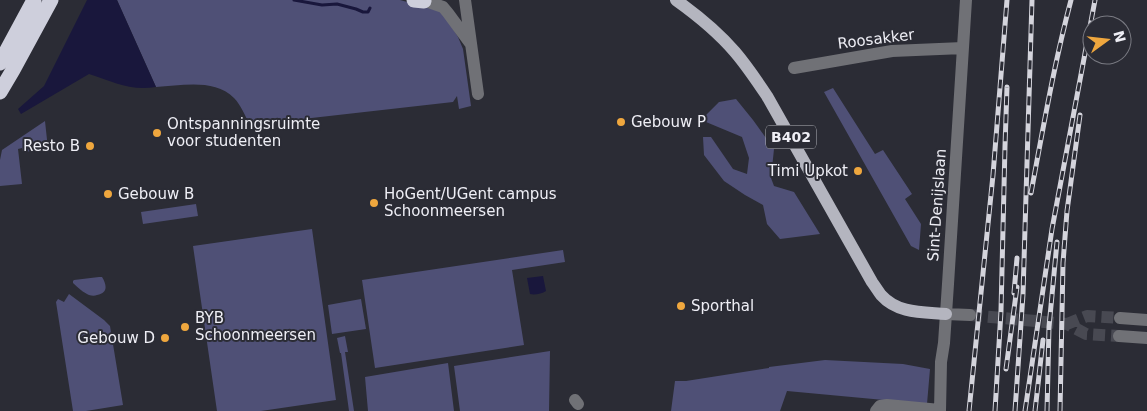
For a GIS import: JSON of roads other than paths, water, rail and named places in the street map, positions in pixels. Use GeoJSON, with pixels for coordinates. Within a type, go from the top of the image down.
{"type":"FeatureCollection","features":[{"type":"Feature","properties":{"kind":"highway"},"geometry":{"type":"LineString","coordinates":[[0,63],[34,0]]}},
{"type":"Feature","properties":{"kind":"highway"},"geometry":{"type":"LineString","coordinates":[[0,92],[14,70],[51,0]]}},
{"type":"Feature","properties":{"kind":"main road","name":"B402"},"geometry":{"type":"LineString","coordinates":[[676,0],[712,28],[751,72],[767,96],[872,282],[881,294],[890,303],[900,308],[946,314]]}},
{"type":"Feature","properties":{"kind":"street"},"geometry":{"type":"LineString","coordinates":[[420,0],[443,7],[471,45]]}},
{"type":"Feature","properties":{"kind":"street"},"geometry":{"type":"LineString","coordinates":[[465,0],[478,94]]}},
{"type":"Feature","properties":{"kind":"street","name":"Sint-Denijslaan"},"geometry":{"type":"LineString","coordinates":[[940,411],[941,362],[944,343],[966,0]]}},
{"type":"Feature","properties":{"kind":"street","name":"Roosakker"},"geometry":{"type":"LineString","coordinates":[[794,68],[892,51],[963,48]]}},
{"type":"Feature","properties":{"kind":"street"},"geometry":{"type":"LineString","coordinates":[[946,314],[970,315]]}},
{"type":"Feature","properties":{"kind":"street"},"geometry":{"type":"LineString","coordinates":[[1120,318],[1147,320]]}},
{"type":"Feature","properties":{"kind":"street"},"geometry":{"type":"LineString","coordinates":[[1119,336],[1147,338]]}},
{"type":"Feature","properties":{"kind":"street"},"geometry":{"type":"LineString","coordinates":[[876,411],[880,406],[887,405],[940,411]]}},
{"type":"Feature","properties":{"kind":"waterway"},"geometry":{"type":"LineString","coordinates":[[294,0],[322,5],[337,4],[363,12],[368,12],[370,8]]}},
{"type":"Feature","properties":{"kind":"tunnel"},"geometry":{"type":"LineString","coordinates":[[970,315],[1067,324],[1086,334],[1119,336]]}},
{"type":"Feature","properties":{"kind":"tunnel"},"geometry":{"type":"LineString","coordinates":[[1067,324],[1087,316],[1120,318]]}},
{"type":"Feature","properties":{"kind":"railway"},"geometry":{"type":"LineString","coordinates":[[969,411],[993,175],[1007,0]]}},
{"type":"Feature","properties":{"kind":"railway"},"geometry":{"type":"LineString","coordinates":[[1015,411],[1023,294],[1032,0]]}},
{"type":"Feature","properties":{"kind":"railway"},"geometry":{"type":"LineString","coordinates":[[1031,193],[1054,72],[1071,0]]}},
{"type":"Feature","properties":{"kind":"railway"},"geometry":{"type":"LineString","coordinates":[[1025,411],[1052,229],[1095,0]]}},
{"type":"Feature","properties":{"kind":"railway"},"geometry":{"type":"LineString","coordinates":[[995,411],[1001,311],[1007,87]]}},
{"type":"Feature","properties":{"kind":"railway"},"geometry":{"type":"LineString","coordinates":[[1060,411],[1063,263],[1067,211],[1080,115]]}},
{"type":"Feature","properties":{"kind":"railway"},"geometry":{"type":"LineString","coordinates":[[1047,411],[1049,327],[1057,242]]}},
{"type":"Feature","properties":{"kind":"railway"},"geometry":{"type":"LineString","coordinates":[[1014,293],[1017,258]]}},
{"type":"Feature","properties":{"kind":"railway"},"geometry":{"type":"LineString","coordinates":[[1006,369],[1017,287]]}},
{"type":"Feature","properties":{"kind":"railway"},"geometry":{"type":"LineString","coordinates":[[1035,411],[1043,340]]}},
{"type":"Feature","properties":{"kind":"place","name":"Gebouw P"},"geometry":{"type":"Point","coordinates":[621,122]}},
{"type":"Feature","properties":{"kind":"place","name":"Ontspanningsruimte voor studenten"},"geometry":{"type":"Point","coordinates":[157,133]}},
{"type":"Feature","properties":{"kind":"place","name":"Resto B"},"geometry":{"type":"Point","coordinates":[90,146]}},
{"type":"Feature","properties":{"kind":"place","name":"Timi Upkot"},"geometry":{"type":"Point","coordinates":[858,171]}},
{"type":"Feature","properties":{"kind":"place","name":"Gebouw B"},"geometry":{"type":"Point","coordinates":[108,194]}},
{"type":"Feature","properties":{"kind":"place","name":"HoGent/UGent campus Schoonmeersen"},"geometry":{"type":"Point","coordinates":[374,203]}},
{"type":"Feature","properties":{"kind":"place","name":"Sporthal"},"geometry":{"type":"Point","coordinates":[681,306]}},
{"type":"Feature","properties":{"kind":"place","name":"BYB Schoonmeersen"},"geometry":{"type":"Point","coordinates":[185,327]}},
{"type":"Feature","properties":{"kind":"place","name":"Gebouw D"},"geometry":{"type":"Point","coordinates":[165,338]}}]}
